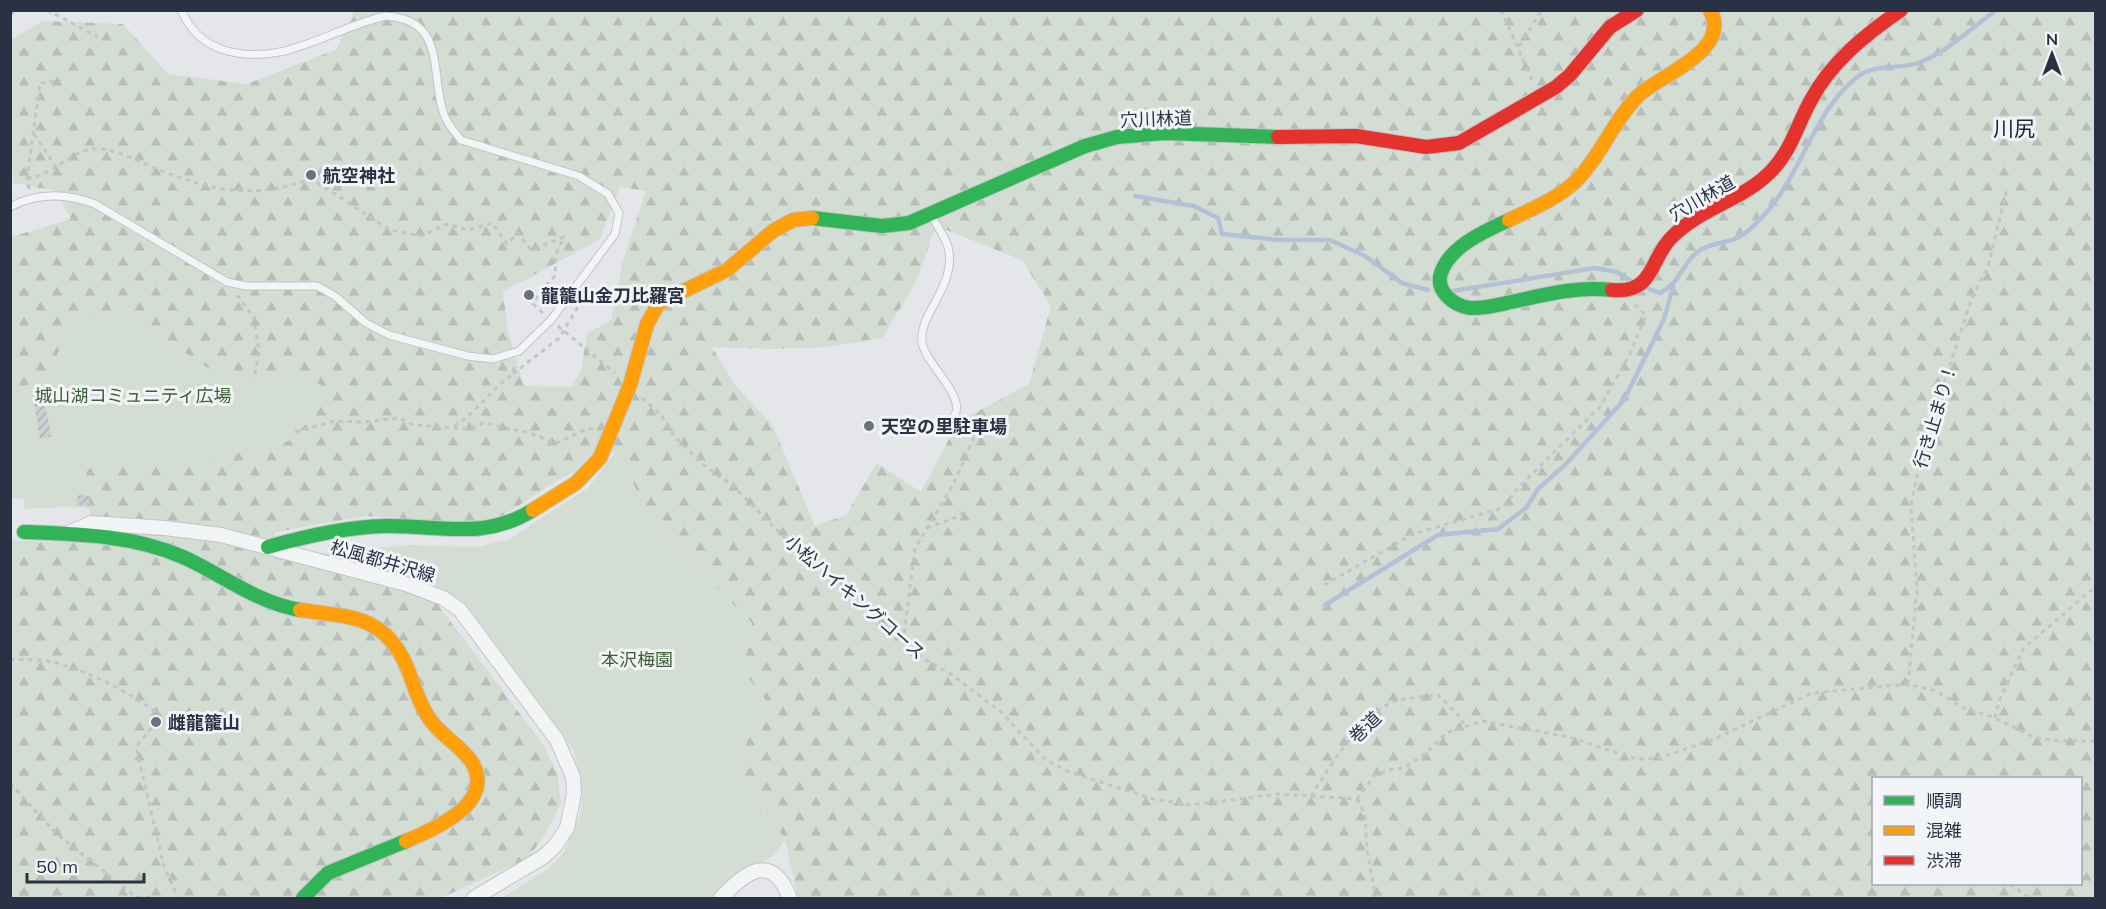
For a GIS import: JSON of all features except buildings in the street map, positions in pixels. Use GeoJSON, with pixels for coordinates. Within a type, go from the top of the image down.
{"type":"FeatureCollection","features":[{"type":"Feature","properties":{"kind":"street","name":"穴川林道"},"geometry":{"type":"LineString","coordinates":[[630,385],[647,324],[659,303],[727,270],[773,231],[793,220],[833,218],[882,226],[909,223],[1085,146],[1117,137],[1165,133],[1237,137],[1356,136],[1406,145],[1458,143],[1482,132],[1539,98],[1570,75],[1610,27],[1637,10]]}},
{"type":"Feature","properties":{"kind":"street","name":"穴川林道"},"geometry":{"type":"LineString","coordinates":[[1710,10],[1714,24],[1711,42],[1699,55],[1661,79],[1629,105],[1584,171],[1567,189],[1543,205],[1463,244],[1451,253],[1440,275],[1444,295],[1452,303],[1471,310],[1569,290],[1593,288],[1618,291],[1631,289],[1642,283],[1652,272],[1669,239],[1684,226],[1742,197],[1761,183],[1784,154],[1823,80],[1858,42],[1901,10]]}},
{"type":"Feature","properties":{"kind":"street"},"geometry":{"type":"LineString","coordinates":[[268,547],[309,535],[385,526],[481,530],[514,522],[576,483],[591,470],[614,428],[630,385]]}},
{"type":"Feature","properties":{"kind":"street","name":"松風都井沢線"},"geometry":{"type":"LineString","coordinates":[[69,533],[91,523],[125,524],[221,535],[406,584],[443,598],[460,610],[557,740],[573,777],[572,812],[567,828],[543,857],[474,898]]}},
{"type":"Feature","properties":{"kind":"street","name":"松風都井沢線"},"geometry":{"type":"LineString","coordinates":[[20,532],[69,533],[167,550],[239,588],[284,606],[371,623],[387,634],[398,648],[425,715],[442,735],[470,760],[477,773],[476,791],[453,817],[433,828],[331,871],[315,883],[303,898]]}},
{"type":"Feature","properties":{"kind":"street"},"geometry":{"type":"LineString","coordinates":[[721,898],[747,874],[760,869],[770,871],[781,879],[790,898]]}},
{"type":"Feature","properties":{"kind":"lane"},"geometry":{"type":"LineString","coordinates":[[10,207],[30,197],[75,196],[95,204],[227,282],[246,286],[317,286],[335,296],[366,323],[389,335],[468,356],[493,359],[519,351],[550,320],[615,234],[619,213],[608,194],[579,176],[461,140],[448,124],[441,108],[433,48],[425,33],[401,17],[385,16],[284,53],[260,57],[213,47],[194,33],[181,10]]}},
{"type":"Feature","properties":{"kind":"lane"},"geometry":{"type":"LineString","coordinates":[[909,430],[936,428],[946,424],[955,415],[957,406],[953,395],[922,343],[923,329],[944,287],[950,259],[948,245],[931,215]]}},
{"type":"Feature","properties":{"kind":"path"},"geometry":{"type":"LineString","coordinates":[[10,15],[16,10]]}},
{"type":"Feature","properties":{"kind":"path"},"geometry":{"type":"LineString","coordinates":[[46,10],[98,37]]}},
{"type":"Feature","properties":{"kind":"path"},"geometry":{"type":"LineString","coordinates":[[1501,10],[1519,46],[1539,98]]}},
{"type":"Feature","properties":{"kind":"path"},"geometry":{"type":"LineString","coordinates":[[1519,46],[1542,10]]}},
{"type":"Feature","properties":{"kind":"path"},"geometry":{"type":"LineString","coordinates":[[33,132],[56,167],[42,177],[27,178],[33,132],[40,83],[61,81]]}},
{"type":"Feature","properties":{"kind":"path","name":"小松ハイキングコース"},"geometry":{"type":"LineString","coordinates":[[56,167],[80,152],[101,149],[186,180],[228,190],[266,192],[312,178],[390,230],[421,236],[447,224],[468,230],[492,223],[507,244],[518,233],[531,250],[564,237],[556,254],[555,276],[540,291],[532,304],[630,385],[660,414],[676,438],[696,459],[732,484],[788,540],[859,598],[903,642],[1001,712],[1046,760],[1067,771],[1153,799],[1191,805],[1278,794],[1357,799]]}},
{"type":"Feature","properties":{"kind":"path","name":"行き止まり！"},"geometry":{"type":"LineString","coordinates":[[1908,684],[1913,652],[1917,590],[1911,506],[1923,446],[1972,298],[1988,266],[2007,189]]}},
{"type":"Feature","properties":{"kind":"path"},"geometry":{"type":"LineString","coordinates":[[227,282],[254,318],[259,352],[254,379]]}},
{"type":"Feature","properties":{"kind":"path"},"geometry":{"type":"LineString","coordinates":[[1324,585],[1413,534],[1502,508],[1518,488],[1600,407],[1629,356],[1646,315],[1618,291]]}},
{"type":"Feature","properties":{"kind":"path"},"geometry":{"type":"LineString","coordinates":[[452,427],[480,407],[499,383],[513,374],[514,362],[519,351]]}},
{"type":"Feature","properties":{"kind":"path"},"geometry":{"type":"LineString","coordinates":[[903,642],[915,548],[953,485],[974,437],[968,420],[955,415]]}},
{"type":"Feature","properties":{"kind":"path"},"geometry":{"type":"LineString","coordinates":[[295,432],[334,421],[363,422],[399,418],[413,425],[470,429],[484,422],[506,430],[525,430],[554,444],[587,429],[614,428]]}},
{"type":"Feature","properties":{"kind":"path"},"geometry":{"type":"LineString","coordinates":[[925,529],[966,511]]}},
{"type":"Feature","properties":{"kind":"path"},"geometry":{"type":"LineString","coordinates":[[1995,718],[1999,700],[2023,649],[2096,586]]}},
{"type":"Feature","properties":{"kind":"path"},"geometry":{"type":"LineString","coordinates":[[10,659],[48,661],[100,680],[130,693],[160,716],[136,747],[164,867],[178,898]]}},
{"type":"Feature","properties":{"kind":"path"},"geometry":{"type":"LineString","coordinates":[[1376,898],[1367,850],[1365,814],[1357,799],[1375,775],[1403,768],[1414,762],[1446,733],[1464,725],[1482,721],[1506,724],[1591,743],[1611,753],[1636,759],[1659,758],[1712,740],[1812,693],[1908,684],[1936,692],[1964,708],[1995,718],[2036,738],[2096,741]]}},
{"type":"Feature","properties":{"kind":"path","name":"巻道"},"geometry":{"type":"LineString","coordinates":[[1311,796],[1351,739],[1377,712],[1394,702],[1438,695],[1461,718],[1464,725]]}},
{"type":"Feature","properties":{"kind":"path"},"geometry":{"type":"LineString","coordinates":[[10,783],[57,834],[136,897],[153,898]]}},
{"type":"Feature","properties":{"kind":"path"},"geometry":{"type":"LineString","coordinates":[[2011,885],[2030,898]]}},
{"type":"Feature","properties":{"kind":"green space"},"geometry":{"type":"Polygon","coordinates":[[[355,10],[2095,11],[2095,898],[798,898],[785,840],[741,775],[748,733],[768,703],[743,671],[752,623],[658,530],[616,451],[558,480],[489,525],[365,516],[276,532],[270,556],[432,597],[544,746],[558,775],[561,804],[544,836],[528,858],[441,898],[11,898],[11,540],[48,542],[92,532],[86,469],[149,460],[173,469],[289,441],[317,413],[321,385],[307,376],[223,378],[147,327],[129,303],[68,326],[47,382],[11,388],[11,237],[71,219],[56,191],[14,183],[11,160],[11,40],[43,21],[123,24],[168,74],[247,84],[337,49],[355,10]],[[620,187],[600,239],[503,292],[508,331],[524,386],[571,387],[581,371],[587,334],[611,320],[623,261],[646,191],[620,187]],[[936,226],[917,280],[882,338],[828,347],[769,349],[712,347],[734,384],[773,426],[815,526],[846,515],[877,463],[921,492],[958,422],[1029,384],[1051,306],[1022,260],[936,226]]]}},
{"type":"Feature","properties":{"kind":"green space","name":"城山湖コミュニティ広場"},"geometry":{"type":"Polygon","coordinates":[[[136,293],[472,392],[108,509],[64,507],[24,509],[24,499],[11,498],[10,383],[71,319],[136,293]]]}},
{"type":"Feature","properties":{"kind":"green space","name":"本沢梅園"},"geometry":{"type":"Polygon","coordinates":[[[616,451],[658,530],[752,623],[743,671],[768,703],[748,733],[741,775],[785,840],[773,856],[743,873],[716,898],[502,898],[548,869],[564,852],[580,814],[583,793],[574,751],[466,604],[433,584],[413,577],[314,554],[409,545],[478,547],[510,539],[589,487],[616,451]]]}},
{"type":"Feature","properties":{"kind":"waterway"},"geometry":{"type":"LineString","coordinates":[[1644,287],[1660,293],[1672,285],[1690,259],[1700,250],[1737,238],[1755,225],[1789,181],[1832,104],[1856,78],[1879,68],[1913,65],[1921,62],[1950,45],[1996,10]]}},
{"type":"Feature","properties":{"kind":"waterway"},"geometry":{"type":"LineString","coordinates":[[1135,196],[1194,206],[1218,218],[1222,234],[1279,240],[1330,240],[1365,256],[1402,283],[1428,290]]}},
{"type":"Feature","properties":{"kind":"waterway"},"geometry":{"type":"LineString","coordinates":[[1453,291],[1595,268],[1617,272],[1631,281]]}},
{"type":"Feature","properties":{"kind":"waterway"},"geometry":{"type":"LineString","coordinates":[[1325,605],[1438,535],[1498,529],[1526,508],[1538,489],[1566,464],[1624,400],[1664,319],[1673,287]]}},
{"type":"Feature","properties":{"kind":"traffic: fast"},"geometry":{"type":"LineString","coordinates":[[812,218],[882,226],[909,223],[1085,146],[1117,137],[1165,133],[1278,137]]}},
{"type":"Feature","properties":{"kind":"traffic: fast"},"geometry":{"type":"LineString","coordinates":[[1509,220],[1469,240],[1446,263],[1440,280],[1443,291],[1452,301],[1464,307],[1481,308],[1563,291],[1612,290]]}},
{"type":"Feature","properties":{"kind":"traffic: fast"},"geometry":{"type":"LineString","coordinates":[[268,547],[356,528],[386,526],[479,528],[515,520],[533,510]]}},
{"type":"Feature","properties":{"kind":"traffic: fast"},"geometry":{"type":"LineString","coordinates":[[24,532],[105,537],[145,544],[183,557],[254,595],[300,610]]}},
{"type":"Feature","properties":{"kind":"traffic: fast"},"geometry":{"type":"LineString","coordinates":[[303,898],[328,873],[406,841]]}},
{"type":"Feature","properties":{"kind":"traffic: slow"},"geometry":{"type":"LineString","coordinates":[[1509,220],[1553,198],[1576,181],[1593,161],[1621,116],[1638,96],[1703,50],[1711,38],[1714,25],[1710,10]]}},
{"type":"Feature","properties":{"kind":"traffic: slow"},"geometry":{"type":"LineString","coordinates":[[533,510],[576,483],[600,458],[630,385],[647,324],[659,303],[727,270],[773,231],[793,220],[812,218]]}},
{"type":"Feature","properties":{"kind":"traffic: slow"},"geometry":{"type":"LineString","coordinates":[[300,610],[333,614],[362,621],[387,636],[406,665],[427,715],[471,761],[477,776],[476,789],[470,801],[460,812],[446,821],[406,841]]}},
{"type":"Feature","properties":{"kind":"traffic: jam"},"geometry":{"type":"LineString","coordinates":[[1278,137],[1356,136],[1426,147],[1459,143],[1556,87],[1570,75],[1610,27],[1637,10]]}},
{"type":"Feature","properties":{"kind":"traffic: jam"},"geometry":{"type":"LineString","coordinates":[[1612,290],[1626,290],[1644,281],[1672,237],[1696,218],[1763,179],[1786,152],[1811,100],[1829,73],[1862,39],[1901,10]]}},
{"type":"Feature","properties":{"kind":"place","name":"航空神社"},"geometry":{"type":"Point","coordinates":[311,175]}},
{"type":"Feature","properties":{"kind":"place","name":"龍籠山金刀比羅宮"},"geometry":{"type":"Point","coordinates":[529,295]}},
{"type":"Feature","properties":{"kind":"place","name":"天空の里駐車場"},"geometry":{"type":"Point","coordinates":[869,426]}},
{"type":"Feature","properties":{"kind":"place","name":"雌龍籠山"},"geometry":{"type":"Point","coordinates":[156,722]}},
{"type":"Feature","properties":{"kind":"district","name":"川尻"},"geometry":{"type":"Point","coordinates":[2014,128]}}]}
